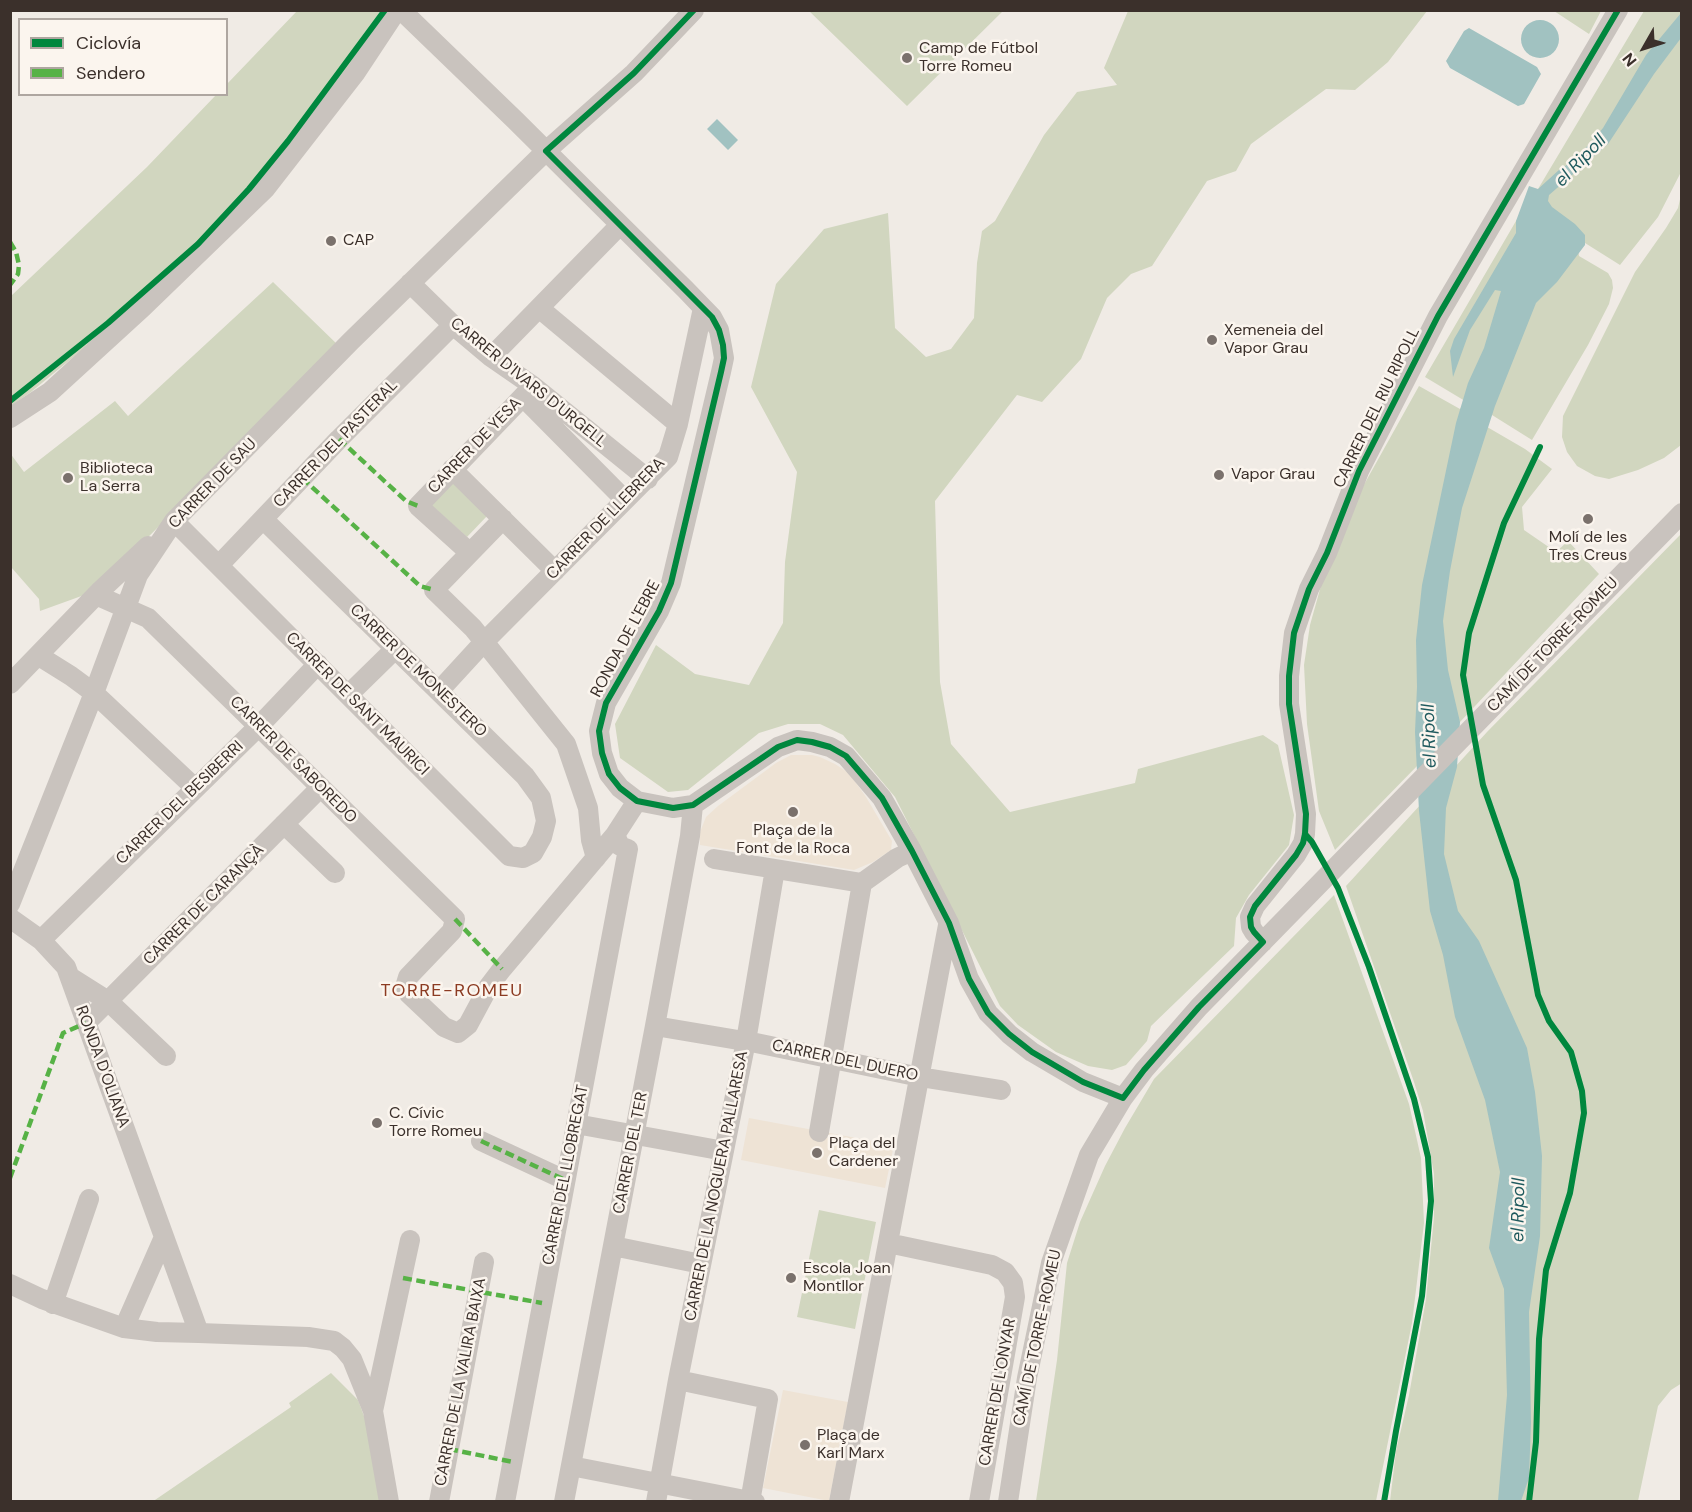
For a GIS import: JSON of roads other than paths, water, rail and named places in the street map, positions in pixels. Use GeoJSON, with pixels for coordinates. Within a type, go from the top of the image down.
{"type":"FeatureCollection","features":[{"type":"Feature","properties":{"kind":"street","name":"RONDA DE L'EBRE"},"geometry":{"type":"LineString","coordinates":[[399,10],[546,151],[712,317],[720,330],[724,358],[671,583],[660,611],[606,703],[599,731],[602,753],[609,774],[620,788],[641,802]]}},
{"type":"Feature","properties":{"kind":"street"},"geometry":{"type":"LineString","coordinates":[[10,418],[50,392],[265,189],[356,72],[399,10]]}},
{"type":"Feature","properties":{"kind":"street","name":"CARRER DE SAU"},"geometry":{"type":"LineString","coordinates":[[10,904],[138,575],[174,521],[410,283],[546,151],[634,73],[694,10]]}},
{"type":"Feature","properties":{"kind":"street","name":"CARRER DEL RIU RIPOLL"},"geometry":{"type":"LineString","coordinates":[[1263,942],[1254,932],[1250,917],[1255,906],[1296,855],[1305,834],[1306,814],[1289,704],[1289,676],[1294,633],[1309,589],[1327,553],[1359,471],[1438,316],[1618,10]]}},
{"type":"Feature","properties":{"kind":"street"},"geometry":{"type":"LineString","coordinates":[[491,357],[620,226]]}},
{"type":"Feature","properties":{"kind":"street","name":"CARRER D'IVARS D'URGELL"},"geometry":{"type":"LineString","coordinates":[[410,283],[528,392],[625,500]]}},
{"type":"Feature","properties":{"kind":"street"},"geometry":{"type":"LineString","coordinates":[[539,308],[678,424]]}},
{"type":"Feature","properties":{"kind":"street","name":"CARRER DE LLEBRERA"},"geometry":{"type":"LineString","coordinates":[[439,691],[483,643],[668,457],[678,424],[703,308]]}},
{"type":"Feature","properties":{"kind":"street","name":"CARRER DEL PASTERAL"},"geometry":{"type":"LineString","coordinates":[[219,565],[453,325]]}},
{"type":"Feature","properties":{"kind":"street","name":"CARRER D'IVARS D'URGELL"},"geometry":{"type":"LineString","coordinates":[[528,392],[648,479]]}},
{"type":"Feature","properties":{"kind":"street","name":"CARRER DE YESA"},"geometry":{"type":"LineString","coordinates":[[469,552],[418,506],[528,392]]}},
{"type":"Feature","properties":{"kind":"street"},"geometry":{"type":"LineString","coordinates":[[453,469],[555,571]]}},
{"type":"Feature","properties":{"kind":"street","name":"CAMÍ DE TORRE-ROMEU"},"geometry":{"type":"LineString","coordinates":[[1008,1502],[1028,1378],[1051,1263],[1089,1155],[1123,1098],[1144,1070],[1199,1007],[1682,513]]}},
{"type":"Feature","properties":{"kind":"street","name":"CARRER DE MONESTERO"},"geometry":{"type":"LineString","coordinates":[[263,519],[525,776],[541,798],[546,821],[542,837]]}},
{"type":"Feature","properties":{"kind":"street"},"geometry":{"type":"LineString","coordinates":[[503,519],[434,590],[473,628],[566,744],[588,808],[591,840],[596,858],[622,842]]}},
{"type":"Feature","properties":{"kind":"street"},"geometry":{"type":"LineString","coordinates":[[10,684],[96,595],[174,521]]}},
{"type":"Feature","properties":{"kind":"street","name":"CARRER DE SANT MAURICI"},"geometry":{"type":"LineString","coordinates":[[174,521],[509,856],[523,858],[532,853],[542,837]]}},
{"type":"Feature","properties":{"kind":"street","name":"CARRER DE SABOREDO"},"geometry":{"type":"LineString","coordinates":[[96,595],[148,618],[455,919],[453,931],[408,977],[405,987],[409,994],[444,1027],[458,1033],[468,1025],[489,986],[502,969],[596,858]]}},
{"type":"Feature","properties":{"kind":"street"},"geometry":{"type":"LineString","coordinates":[[348,695],[395,649]]}},
{"type":"Feature","properties":{"kind":"street"},"geometry":{"type":"LineString","coordinates":[[39,656],[94,693],[195,788]]}},
{"type":"Feature","properties":{"kind":"street","name":"CARRER DEL BESIBERRI"},"geometry":{"type":"LineString","coordinates":[[41,940],[259,726],[318,664]]}},
{"type":"Feature","properties":{"kind":"street"},"geometry":{"type":"LineString","coordinates":[[641,802],[673,808],[693,805],[778,747],[797,740],[830,747],[846,756],[882,798],[912,851],[949,923],[969,979],[988,1012],[1009,1034],[1032,1052],[1083,1082],[1123,1098]]}},
{"type":"Feature","properties":{"kind":"street","name":"CARRER DE CARANÇÀ"},"geometry":{"type":"LineString","coordinates":[[86,1023],[321,787]]}},
{"type":"Feature","properties":{"kind":"street","name":"CARRER DEL LLOBREGAT"},"geometry":{"type":"LineString","coordinates":[[505,1502],[576,1124],[622,842],[641,802]]}},
{"type":"Feature","properties":{"kind":"street","name":"CARRER DEL TER"},"geometry":{"type":"LineString","coordinates":[[564,1502],[655,1026],[688,847],[693,805]]}},
{"type":"Feature","properties":{"kind":"street"},"geometry":{"type":"LineString","coordinates":[[284,824],[335,873]]}},
{"type":"Feature","properties":{"kind":"street"},"geometry":{"type":"LineString","coordinates":[[714,859],[862,883],[897,858],[912,851]]}},
{"type":"Feature","properties":{"kind":"street","name":"CARRER DE LA NOGUERA PALLARESA"},"geometry":{"type":"LineString","coordinates":[[657,1493],[746,1041],[775,869]]}},
{"type":"Feature","properties":{"kind":"street"},"geometry":{"type":"LineString","coordinates":[[819,1131],[862,883]]}},
{"type":"Feature","properties":{"kind":"street","name":"RONDA D'OLIANA"},"geometry":{"type":"LineString","coordinates":[[10,918],[41,940],[66,967],[197,1328]]}},
{"type":"Feature","properties":{"kind":"street"},"geometry":{"type":"LineString","coordinates":[[839,1502],[949,923]]}},
{"type":"Feature","properties":{"kind":"street"},"geometry":{"type":"LineString","coordinates":[[70,977],[108,1001],[166,1056]]}},
{"type":"Feature","properties":{"kind":"street","name":"CARRER DEL DUERO"},"geometry":{"type":"LineString","coordinates":[[655,1026],[746,1041],[920,1077],[1001,1090]]}},
{"type":"Feature","properties":{"kind":"street"},"geometry":{"type":"LineString","coordinates":[[576,1124],[724,1150]]}},
{"type":"Feature","properties":{"kind":"street"},"geometry":{"type":"LineString","coordinates":[[481,1141],[565,1180]]}},
{"type":"Feature","properties":{"kind":"street"},"geometry":{"type":"LineString","coordinates":[[53,1304],[89,1198]]}},
{"type":"Feature","properties":{"kind":"street"},"geometry":{"type":"LineString","coordinates":[[124,1329],[164,1237]]}},
{"type":"Feature","properties":{"kind":"street"},"geometry":{"type":"LineString","coordinates":[[374,1411],[410,1240]]}},
{"type":"Feature","properties":{"kind":"street","name":"CARRER DE L'ONYAR"},"geometry":{"type":"LineString","coordinates":[[888,1243],[992,1265],[1005,1272],[1013,1282],[1015,1297],[979,1502]]}},
{"type":"Feature","properties":{"kind":"street"},"geometry":{"type":"LineString","coordinates":[[613,1246],[701,1264]]}},
{"type":"Feature","properties":{"kind":"street","name":"CARRER DE LA VALIRA BAIXA"},"geometry":{"type":"LineString","coordinates":[[439,1502],[484,1262]]}},
{"type":"Feature","properties":{"kind":"street"},"geometry":{"type":"LineString","coordinates":[[10,1284],[53,1304],[124,1329],[157,1332],[197,1328],[334,1341],[344,1348],[352,1359],[374,1411],[390,1502]]}},
{"type":"Feature","properties":{"kind":"street"},"geometry":{"type":"LineString","coordinates":[[571,1466],[657,1493],[751,1501],[768,1399],[678,1380]]}},
{"type":"Feature","properties":{"kind":"water","name":"el Ripoll"},"geometry":{"type":"Polygon","coordinates":[[[1681,13],[1681,38],[1654,74],[1608,144],[1549,195],[1548,201],[1552,207],[1575,224],[1585,235],[1585,245],[1557,282],[1536,303],[1495,406],[1462,508],[1443,621],[1448,670],[1460,722],[1457,767],[1446,808],[1444,854],[1458,911],[1479,941],[1527,1048],[1535,1092],[1542,1156],[1540,1236],[1529,1312],[1531,1423],[1529,1478],[1521,1501],[1498,1501],[1507,1395],[1504,1289],[1489,1248],[1500,1172],[1485,1100],[1455,1017],[1443,955],[1430,911],[1419,811],[1415,732],[1416,640],[1422,585],[1456,423],[1468,383],[1484,348],[1501,291],[1495,290],[1470,330],[1453,377],[1450,351],[1454,339],[1516,233],[1516,221],[1529,186],[1538,189],[1559,170],[1576,159],[1603,128],[1646,55],[1681,13]]]}},
{"type":"Feature","properties":{"kind":"water"},"geometry":{"type":"Polygon","coordinates":[[[1540,20],[1547,21],[1553,26],[1558,32],[1558,46],[1553,52],[1547,57],[1540,58],[1533,57],[1527,52],[1522,46],[1521,39],[1522,32],[1527,26],[1533,21],[1540,20]]]}},
{"type":"Feature","properties":{"kind":"water"},"geometry":{"type":"Polygon","coordinates":[[[1469,28],[1537,67],[1541,74],[1524,104],[1518,106],[1450,68],[1446,61],[1464,31],[1469,28]]]}},
{"type":"Feature","properties":{"kind":"water"},"geometry":{"type":"Polygon","coordinates":[[[717,119],[738,140],[728,150],[707,129],[717,119]]]}},
{"type":"Feature","properties":{"kind":"place","name":"Camp de Fútbol Torre Romeu"},"geometry":{"type":"Point","coordinates":[907,58]}},
{"type":"Feature","properties":{"kind":"place","name":"CAP"},"geometry":{"type":"Point","coordinates":[331,241]}},
{"type":"Feature","properties":{"kind":"place","name":"Xemeneia del Vapor Grau"},"geometry":{"type":"Point","coordinates":[1212,340]}},
{"type":"Feature","properties":{"kind":"place","name":"Vapor Grau"},"geometry":{"type":"Point","coordinates":[1219,475]}},
{"type":"Feature","properties":{"kind":"place","name":"Biblioteca La Serra"},"geometry":{"type":"Point","coordinates":[68,478]}},
{"type":"Feature","properties":{"kind":"place","name":"Molí de les Tres Creus"},"geometry":{"type":"Point","coordinates":[1588,519]}},
{"type":"Feature","properties":{"kind":"place","name":"Plaça de la Font de la Roca"},"geometry":{"type":"Point","coordinates":[793,812]}},
{"type":"Feature","properties":{"kind":"place","name":"C. Cívic Torre Romeu"},"geometry":{"type":"Point","coordinates":[377,1123]}},
{"type":"Feature","properties":{"kind":"place","name":"Plaça del Cardener"},"geometry":{"type":"Point","coordinates":[817,1153]}},
{"type":"Feature","properties":{"kind":"place","name":"Escola Joan Montllor"},"geometry":{"type":"Point","coordinates":[791,1278]}},
{"type":"Feature","properties":{"kind":"place","name":"Plaça de Karl Marx"},"geometry":{"type":"Point","coordinates":[805,1445]}},
{"type":"Feature","properties":{"kind":"district","name":"TORRE-ROMEU"},"geometry":{"type":"Point","coordinates":[452,991]}}]}
